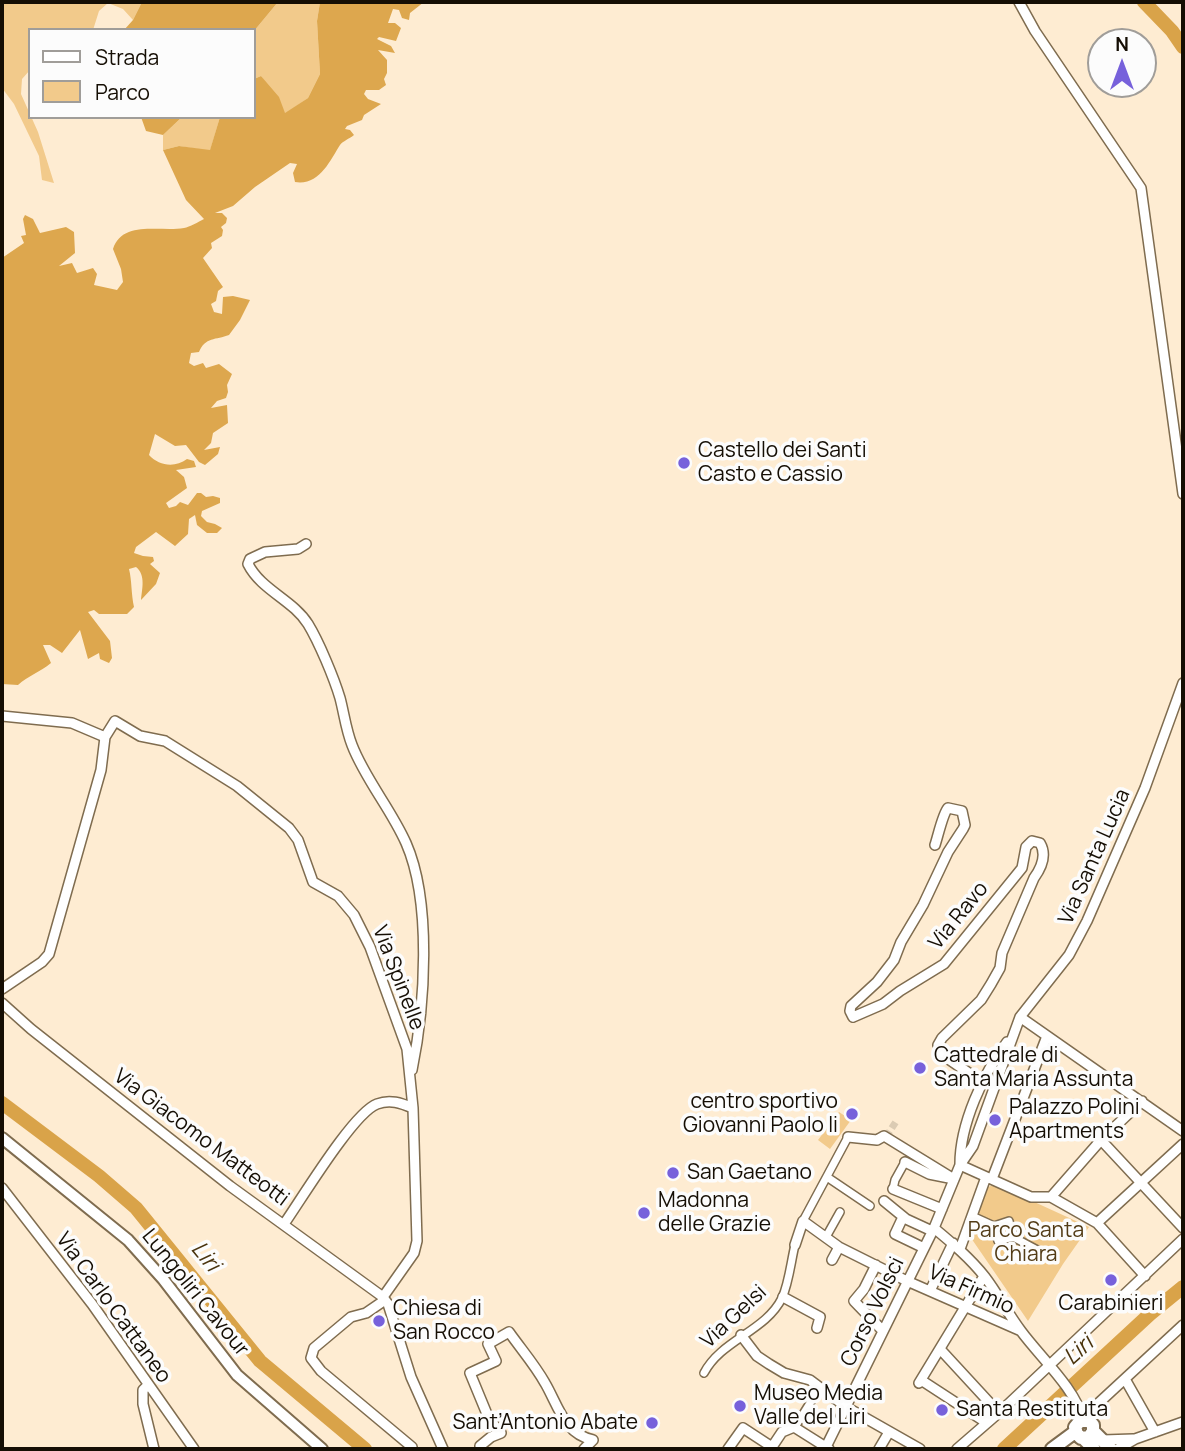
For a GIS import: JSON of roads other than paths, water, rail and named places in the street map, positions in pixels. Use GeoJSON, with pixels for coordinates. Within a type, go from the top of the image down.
{"type":"FeatureCollection","features":[{"type":"Feature","properties":{"kind":"main road"},"geometry":{"type":"LineString","coordinates":[[1052,1449],[1091,1435]]}},
{"type":"Feature","properties":{"kind":"street"},"geometry":{"type":"LineString","coordinates":[[1018,2],[1141,188],[1183,494]]}},
{"type":"Feature","properties":{"kind":"street"},"geometry":{"type":"LineString","coordinates":[[306,544],[298,549],[265,552],[250,559],[248,564],[253,573],[294,608],[308,624],[339,694],[352,744],[406,842],[414,864],[420,888],[423,942],[421,999],[411,1075]]}},
{"type":"Feature","properties":{"kind":"street","name":"Via Santa Lucia"},"geometry":{"type":"LineString","coordinates":[[1015,1032],[1020,1017],[1069,955],[1087,921],[1145,788],[1183,683]]}},
{"type":"Feature","properties":{"kind":"street"},"geometry":{"type":"LineString","coordinates":[[2,716],[72,723],[106,737],[101,770],[49,954],[42,962],[2,989]]}},
{"type":"Feature","properties":{"kind":"street","name":"Via Spinelle"},"geometry":{"type":"LineString","coordinates":[[106,737],[115,721],[140,736],[165,741],[237,786],[289,828],[298,840],[313,882],[343,900],[363,933],[407,1049],[413,1108],[417,1241],[414,1253],[384,1299]]}},
{"type":"Feature","properties":{"kind":"street","name":"Via Ravo"},"geometry":{"type":"LineString","coordinates":[[935,845],[944,812],[948,808],[962,811],[965,825],[962,833],[948,852],[894,960],[877,982],[851,1006],[850,1012],[853,1017],[883,1004],[944,964],[1022,868],[1026,847],[1032,841],[1040,843],[1044,855],[1041,869],[1002,953],[1000,968],[981,1000],[938,1045],[944,1056],[982,1082]]}},
{"type":"Feature","properties":{"kind":"street","name":"Via Giacomo Matteotti"},"geometry":{"type":"LineString","coordinates":[[2,1003],[31,1029],[230,1185],[384,1299]]}},
{"type":"Feature","properties":{"kind":"street"},"geometry":{"type":"LineString","coordinates":[[1020,1017],[1183,1130]]}},
{"type":"Feature","properties":{"kind":"street"},"geometry":{"type":"LineString","coordinates":[[960,1165],[960,1144],[982,1082],[1015,1032]]}},
{"type":"Feature","properties":{"kind":"street"},"geometry":{"type":"LineString","coordinates":[[960,1165],[973,1146],[1015,1032]]}},
{"type":"Feature","properties":{"kind":"street"},"geometry":{"type":"LineString","coordinates":[[930,1291],[972,1216],[1047,1035]]}},
{"type":"Feature","properties":{"kind":"street"},"geometry":{"type":"LineString","coordinates":[[1051,1197],[1101,1140],[1142,1101]]}},
{"type":"Feature","properties":{"kind":"street"},"geometry":{"type":"LineString","coordinates":[[284,1224],[365,1112],[372,1106],[389,1102],[398,1102],[413,1108]]}},
{"type":"Feature","properties":{"kind":"street"},"geometry":{"type":"LineString","coordinates":[[794,1245],[803,1221],[848,1137],[877,1140],[884,1136],[954,1179]]}},
{"type":"Feature","properties":{"kind":"street","name":"Lungoliri Cavour"},"geometry":{"type":"LineString","coordinates":[[2,1138],[128,1240],[163,1279],[237,1375],[322,1449]]}},
{"type":"Feature","properties":{"kind":"street"},"geometry":{"type":"LineString","coordinates":[[1101,1140],[1183,1228]]}},
{"type":"Feature","properties":{"kind":"street"},"geometry":{"type":"LineString","coordinates":[[1097,1223],[1183,1144]]}},
{"type":"Feature","properties":{"kind":"street"},"geometry":{"type":"LineString","coordinates":[[942,1209],[894,1189],[895,1180],[905,1162],[929,1174],[954,1179]]}},
{"type":"Feature","properties":{"kind":"street"},"geometry":{"type":"LineString","coordinates":[[960,1165],[1031,1197],[1051,1197],[1097,1223],[1145,1276]]}},
{"type":"Feature","properties":{"kind":"street","name":"Corso Volsci"},"geometry":{"type":"LineString","coordinates":[[826,1448],[933,1229],[960,1165]]}},
{"type":"Feature","properties":{"kind":"street"},"geometry":{"type":"LineString","coordinates":[[827,1177],[870,1206]]}},
{"type":"Feature","properties":{"kind":"street","name":"Via Carlo Cattaneo"},"geometry":{"type":"LineString","coordinates":[[2,1188],[92,1304],[194,1449]]}},
{"type":"Feature","properties":{"kind":"street"},"geometry":{"type":"LineString","coordinates":[[884,1201],[904,1217],[933,1229],[957,1246],[984,1276],[1021,1331],[1079,1407],[1091,1435]]}},
{"type":"Feature","properties":{"kind":"street"},"geometry":{"type":"LineString","coordinates":[[825,1237],[840,1212]]}},
{"type":"Feature","properties":{"kind":"street"},"geometry":{"type":"LineString","coordinates":[[972,1216],[994,1226],[1009,1221],[1013,1237]]}},
{"type":"Feature","properties":{"kind":"street"},"geometry":{"type":"LineString","coordinates":[[904,1217],[895,1234],[924,1248]]}},
{"type":"Feature","properties":{"kind":"street","name":"Via Firmio"},"geometry":{"type":"LineString","coordinates":[[803,1221],[839,1247],[907,1281],[1021,1331]]}},
{"type":"Feature","properties":{"kind":"street"},"geometry":{"type":"LineString","coordinates":[[994,1226],[998,1241],[1013,1237],[1041,1252]]}},
{"type":"Feature","properties":{"kind":"street"},"geometry":{"type":"LineString","coordinates":[[957,1449],[1052,1369],[1183,1239]]}},
{"type":"Feature","properties":{"kind":"street","name":"Via Gelsi"},"geometry":{"type":"LineString","coordinates":[[704,1373],[718,1354],[773,1311],[783,1297],[794,1245]]}},
{"type":"Feature","properties":{"kind":"street"},"geometry":{"type":"LineString","coordinates":[[832,1260],[839,1247]]}},
{"type":"Feature","properties":{"kind":"street"},"geometry":{"type":"LineString","coordinates":[[876,1265],[864,1289],[854,1301],[883,1331]]}},
{"type":"Feature","properties":{"kind":"street"},"geometry":{"type":"LineString","coordinates":[[984,1276],[920,1381],[987,1423]]}},
{"type":"Feature","properties":{"kind":"street"},"geometry":{"type":"LineString","coordinates":[[783,1297],[820,1317],[817,1328]]}},
{"type":"Feature","properties":{"kind":"street"},"geometry":{"type":"LineString","coordinates":[[412,1447],[321,1371],[312,1358],[314,1348],[351,1317],[366,1313],[384,1299],[411,1377],[443,1449]]}},
{"type":"Feature","properties":{"kind":"street"},"geometry":{"type":"LineString","coordinates":[[1091,1435],[1088,1413],[1183,1325]]}},
{"type":"Feature","properties":{"kind":"street"},"geometry":{"type":"LineString","coordinates":[[481,1449],[480,1446],[491,1437],[501,1433],[488,1419],[470,1373],[496,1361],[488,1344],[509,1332],[544,1382],[562,1418],[578,1436],[593,1440],[584,1449]]}},
{"type":"Feature","properties":{"kind":"street"},"geometry":{"type":"LineString","coordinates":[[741,1335],[757,1356],[769,1364],[785,1373],[810,1380],[846,1407],[915,1448]]}},
{"type":"Feature","properties":{"kind":"street"},"geometry":{"type":"LineString","coordinates":[[940,1349],[999,1413]]}},
{"type":"Feature","properties":{"kind":"street"},"geometry":{"type":"LineString","coordinates":[[1125,1378],[1154,1432]]}},
{"type":"Feature","properties":{"kind":"street"},"geometry":{"type":"LineString","coordinates":[[148,1385],[143,1390],[143,1404],[154,1449]]}},
{"type":"Feature","properties":{"kind":"street"},"geometry":{"type":"LineString","coordinates":[[728,1449],[743,1428],[772,1448],[782,1432],[795,1427],[820,1387]]}},
{"type":"Feature","properties":{"kind":"street"},"geometry":{"type":"LineString","coordinates":[[1118,1449],[1135,1439],[1183,1422]]}},
{"type":"Feature","properties":{"kind":"street"},"geometry":{"type":"LineString","coordinates":[[795,1427],[826,1448]]}},
{"type":"Feature","properties":{"kind":"street"},"geometry":{"type":"LineString","coordinates":[[879,1449],[889,1432]]}},
{"type":"Feature","properties":{"kind":"street"},"geometry":{"type":"LineString","coordinates":[[1091,1435],[1135,1439]]}},
{"type":"Feature","properties":{"kind":"waterway","name":"Liri"},"geometry":{"type":"LineString","coordinates":[[1144,2],[1172,31],[1183,47]]}},
{"type":"Feature","properties":{"kind":"waterway","name":"Liri"},"geometry":{"type":"LineString","coordinates":[[2,1103],[99,1176],[136,1208],[260,1361],[365,1449]]}},
{"type":"Feature","properties":{"kind":"waterway","name":"Liri"},"geometry":{"type":"LineString","coordinates":[[1004,1449],[1150,1314],[1183,1287]]}},
{"type":"Feature","properties":{"kind":"tunnel"},"geometry":{"type":"LineString","coordinates":[[886,1137],[897,1120]]}},
{"type":"Feature","properties":{"kind":"place","name":"Castello dei Santi Casto e Cassio"},"geometry":{"type":"Point","coordinates":[684,463]}},
{"type":"Feature","properties":{"kind":"place","name":"Cattedrale di Santa Maria Assunta"},"geometry":{"type":"Point","coordinates":[920,1068]}},
{"type":"Feature","properties":{"kind":"place","name":"centro sportivo Giovanni Paolo Ii"},"geometry":{"type":"Point","coordinates":[852,1114]}},
{"type":"Feature","properties":{"kind":"place","name":"Palazzo Polini Apartments"},"geometry":{"type":"Point","coordinates":[995,1120]}},
{"type":"Feature","properties":{"kind":"place","name":"San Gaetano"},"geometry":{"type":"Point","coordinates":[673,1173]}},
{"type":"Feature","properties":{"kind":"place","name":"Madonna delle Grazie"},"geometry":{"type":"Point","coordinates":[644,1213]}},
{"type":"Feature","properties":{"kind":"place","name":"Carabinieri"},"geometry":{"type":"Point","coordinates":[1111,1280]}},
{"type":"Feature","properties":{"kind":"place","name":"Chiesa di San Rocco"},"geometry":{"type":"Point","coordinates":[379,1321]}},
{"type":"Feature","properties":{"kind":"place","name":"Museo Media Valle del Liri"},"geometry":{"type":"Point","coordinates":[740,1406]}},
{"type":"Feature","properties":{"kind":"place","name":"Santa Restituta"},"geometry":{"type":"Point","coordinates":[942,1410]}},
{"type":"Feature","properties":{"kind":"place","name":"Sant’Antonio Abate"},"geometry":{"type":"Point","coordinates":[652,1423]}},
{"type":"Feature","properties":{"kind":"park label","name":"Parco Santa Chiara"},"geometry":{"type":"Point","coordinates":[1026,1243]}}]}
